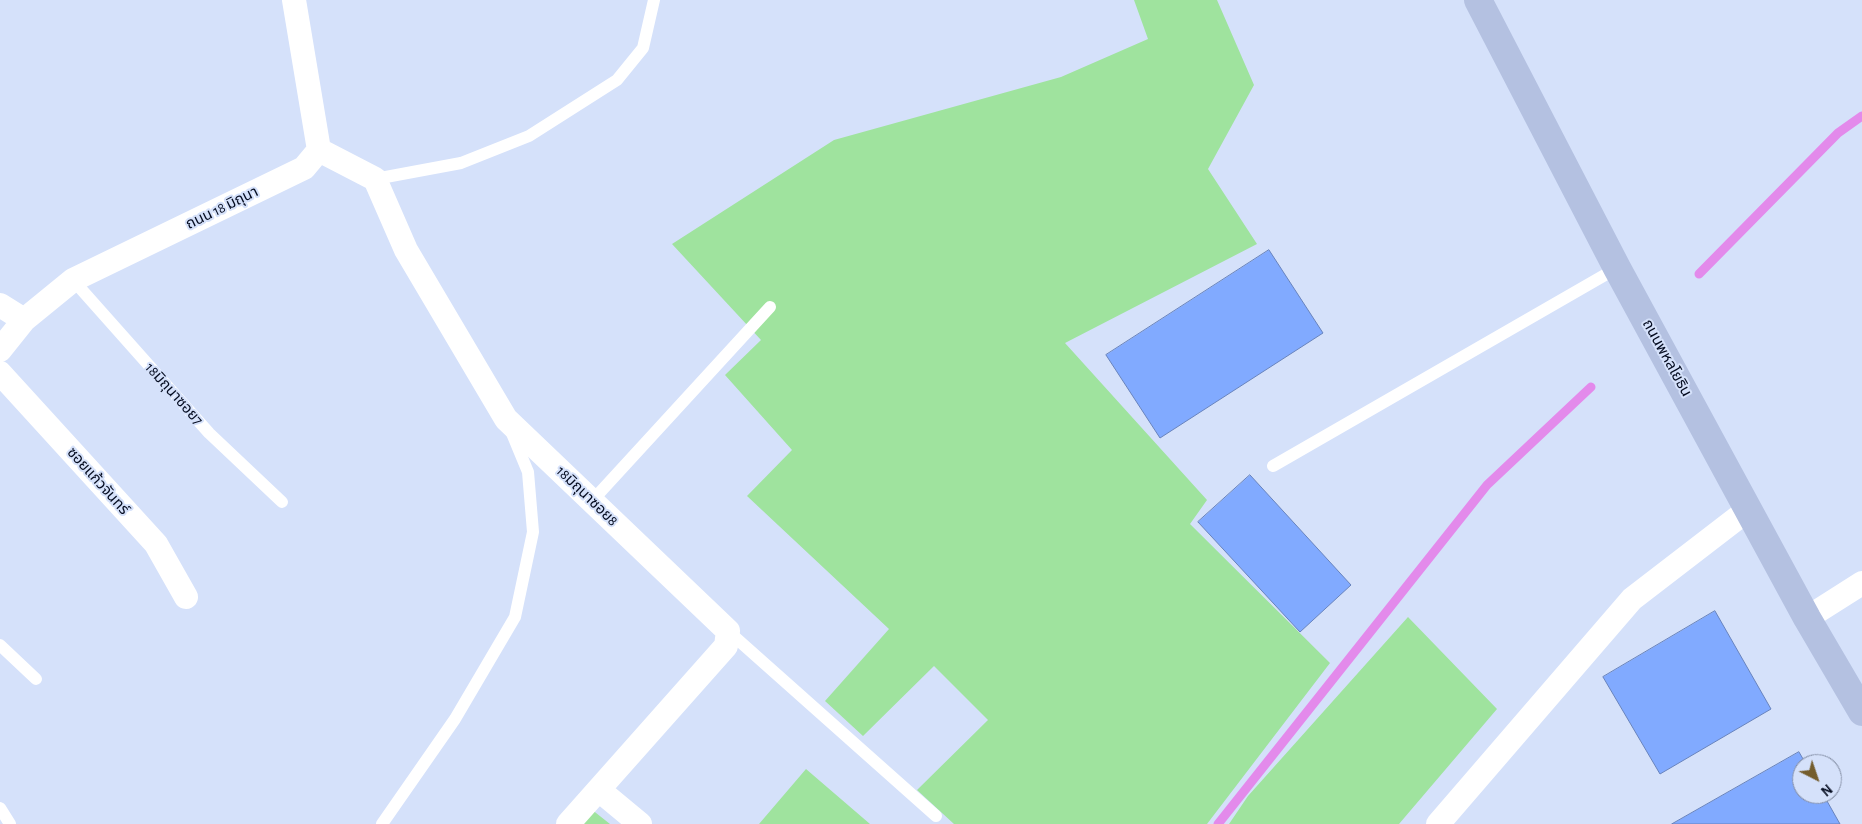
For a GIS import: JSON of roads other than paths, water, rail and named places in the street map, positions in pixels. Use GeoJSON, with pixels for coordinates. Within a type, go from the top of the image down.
{"type":"FeatureCollection","features":[{"type":"Feature","properties":{"kind":"main road","name":"ถนนพหลโยธิน"},"geometry":{"type":"LineString","coordinates":[[1478,0],[1617,268],[1807,618],[1862,712]]}},
{"type":"Feature","properties":{"kind":"street"},"geometry":{"type":"LineString","coordinates":[[294,0],[319,150],[375,179]]}},
{"type":"Feature","properties":{"kind":"street","name":"ถนน 18 มิถุนา"},"geometry":{"type":"LineString","coordinates":[[0,350],[24,320],[73,280],[304,168],[319,150]]}},
{"type":"Feature","properties":{"kind":"street","name":"18มิถุนาซอย8"},"geometry":{"type":"LineString","coordinates":[[375,179],[406,250],[506,419],[728,631]]}},
{"type":"Feature","properties":{"kind":"street"},"geometry":{"type":"LineString","coordinates":[[0,305],[24,320]]}},
{"type":"Feature","properties":{"kind":"street","name":"ซอยแก้วจันทร์"},"geometry":{"type":"LineString","coordinates":[[0,373],[156,544],[186,597]]}},
{"type":"Feature","properties":{"kind":"street"},"geometry":{"type":"LineString","coordinates":[[1438,824],[1632,599],[1749,509]]}},
{"type":"Feature","properties":{"kind":"street"},"geometry":{"type":"LineString","coordinates":[[1807,618],[1862,583]]}},
{"type":"Feature","properties":{"kind":"street"},"geometry":{"type":"LineString","coordinates":[[568,824],[726,646],[728,631]]}},
{"type":"Feature","properties":{"kind":"street"},"geometry":{"type":"LineString","coordinates":[[599,790],[640,824]]}},
{"type":"Feature","properties":{"kind":"lane"},"geometry":{"type":"LineString","coordinates":[[375,179],[461,163],[529,136],[617,80],[643,48],[654,0]]}},
{"type":"Feature","properties":{"kind":"lane"},"geometry":{"type":"LineString","coordinates":[[1273,466],[1617,268]]}},
{"type":"Feature","properties":{"kind":"lane","name":"18มิถุนาซอย7"},"geometry":{"type":"LineString","coordinates":[[73,280],[209,433],[282,502]]}},
{"type":"Feature","properties":{"kind":"lane"},"geometry":{"type":"LineString","coordinates":[[592,501],[770,308]]}},
{"type":"Feature","properties":{"kind":"lane"},"geometry":{"type":"LineString","coordinates":[[382,824],[455,719],[515,617],[534,532],[528,472],[506,419]]}},
{"type":"Feature","properties":{"kind":"lane"},"geometry":{"type":"LineString","coordinates":[[728,631],[936,816]]}},
{"type":"Feature","properties":{"kind":"lane"},"geometry":{"type":"LineString","coordinates":[[0,645],[36,679]]}},
{"type":"Feature","properties":{"kind":"lane"},"geometry":{"type":"LineString","coordinates":[[0,808],[10,824]]}},
{"type":"Feature","properties":{"kind":"waterway"},"geometry":{"type":"LineString","coordinates":[[1699,274],[1838,133],[1862,116]]}},
{"type":"Feature","properties":{"kind":"waterway"},"geometry":{"type":"LineString","coordinates":[[1218,824],[1487,485],[1591,387]]}}]}
